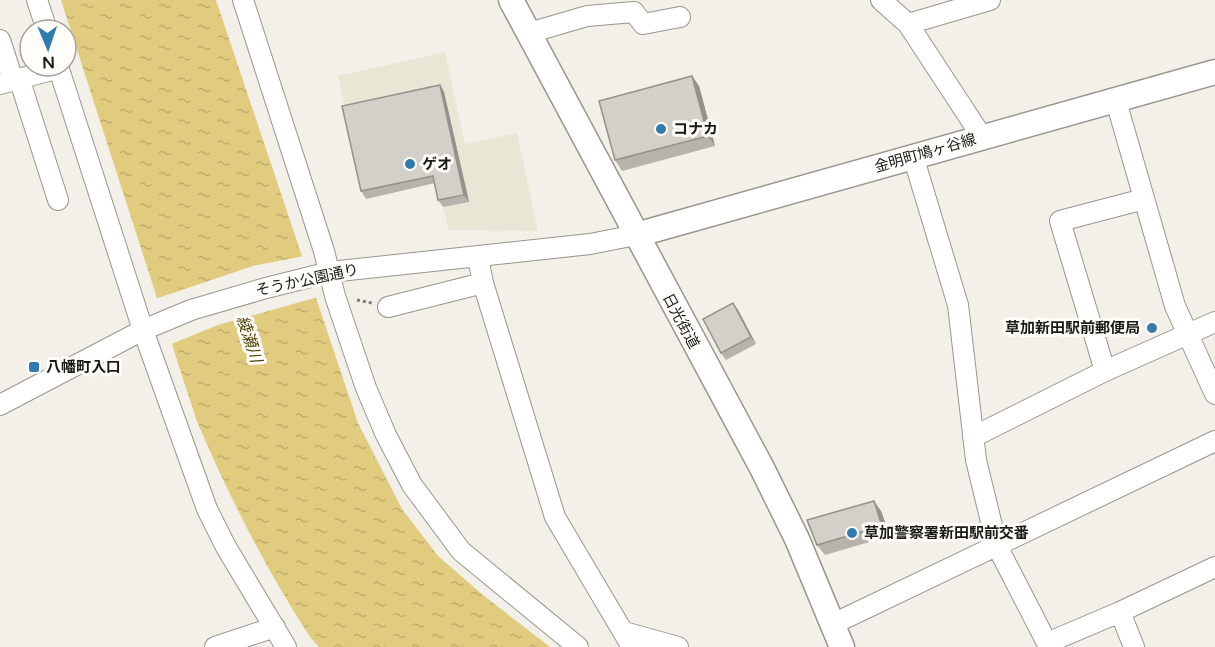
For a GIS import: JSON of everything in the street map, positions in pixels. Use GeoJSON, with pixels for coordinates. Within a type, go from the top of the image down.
{"type":"FeatureCollection","features":[{"type":"Feature","properties":{"kind":"main road","name":"日光街道"},"geometry":{"type":"LineString","coordinates":[[511,0],[762,468],[796,539],[842,647]]}},
{"type":"Feature","properties":{"kind":"main road","name":"金明町鳩ヶ谷線"},"geometry":{"type":"LineString","coordinates":[[636,235],[1215,72]]}},
{"type":"Feature","properties":{"kind":"street"},"geometry":{"type":"LineString","coordinates":[[37,0],[43,18]]}},
{"type":"Feature","properties":{"kind":"street"},"geometry":{"type":"LineString","coordinates":[[243,0],[321,274],[386,435],[412,485],[461,551],[578,647]]}},
{"type":"Feature","properties":{"kind":"street"},"geometry":{"type":"LineString","coordinates":[[881,0],[908,24],[982,137]]}},
{"type":"Feature","properties":{"kind":"street"},"geometry":{"type":"LineString","coordinates":[[908,24],[990,0]]}},
{"type":"Feature","properties":{"kind":"street"},"geometry":{"type":"LineString","coordinates":[[529,33],[587,16],[634,12],[643,24],[680,17]]}},
{"type":"Feature","properties":{"kind":"street"},"geometry":{"type":"LineString","coordinates":[[0,40],[11,81],[58,200]]}},
{"type":"Feature","properties":{"kind":"street"},"geometry":{"type":"LineString","coordinates":[[63,78],[207,509],[226,547],[286,647]]}},
{"type":"Feature","properties":{"kind":"street"},"geometry":{"type":"LineString","coordinates":[[1116,101],[1175,306],[1215,394]]}},
{"type":"Feature","properties":{"kind":"street"},"geometry":{"type":"LineString","coordinates":[[913,156],[958,305],[976,460],[997,546],[1047,643],[1120,612],[1215,567]]}},
{"type":"Feature","properties":{"kind":"street"},"geometry":{"type":"LineString","coordinates":[[1105,371],[1060,221],[1144,199]]}},
{"type":"Feature","properties":{"kind":"street","name":"そうか公園通り"},"geometry":{"type":"LineString","coordinates":[[0,405],[147,328],[228,298],[321,274],[590,244],[636,235]]}},
{"type":"Feature","properties":{"kind":"street"},"geometry":{"type":"LineString","coordinates":[[478,257],[483,283],[555,517],[628,640],[678,647]]}},
{"type":"Feature","properties":{"kind":"street"},"geometry":{"type":"LineString","coordinates":[[388,307],[483,283]]}},
{"type":"Feature","properties":{"kind":"street"},"geometry":{"type":"LineString","coordinates":[[973,437],[1105,371],[1215,322]]}},
{"type":"Feature","properties":{"kind":"street"},"geometry":{"type":"LineString","coordinates":[[833,624],[1215,441]]}},
{"type":"Feature","properties":{"kind":"street"},"geometry":{"type":"LineString","coordinates":[[1120,612],[1134,647]]}},
{"type":"Feature","properties":{"kind":"street"},"geometry":{"type":"LineString","coordinates":[[215,647],[275,627]]}},
{"type":"Feature","properties":{"kind":"shaded area"},"geometry":{"type":"Polygon","coordinates":[[[445,52],[465,144],[517,133],[538,231],[449,230],[437,183],[366,199],[338,76],[445,52]]]}},
{"type":"Feature","properties":{"kind":"water","name":"綾瀬川"},"geometry":{"type":"Polygon","coordinates":[[[61,0],[216,0],[358,423],[402,509],[438,556],[483,595],[550,647],[319,647],[310,637],[248,530],[196,419],[78,53],[78,18],[67,18],[61,0]]]}},
{"type":"Feature","properties":{"kind":"pier"},"geometry":{"type":"Polygon","coordinates":[[[304,256],[318,297],[218,325],[169,345],[155,299],[253,266],[304,256]]]}},
{"type":"Feature","properties":{"kind":"building"},"geometry":{"type":"Polygon","coordinates":[[[692,76],[708,136],[615,160],[599,101],[692,76]]]}},
{"type":"Feature","properties":{"kind":"building","name":"ゲオ"},"geometry":{"type":"Polygon","coordinates":[[[440,85],[464,195],[438,200],[433,176],[361,191],[342,106],[440,85]]]}},
{"type":"Feature","properties":{"kind":"building"},"geometry":{"type":"Polygon","coordinates":[[[733,303],[751,337],[721,353],[703,319],[733,303]]]}},
{"type":"Feature","properties":{"kind":"building"},"geometry":{"type":"Polygon","coordinates":[[[874,501],[882,526],[817,545],[807,520],[874,501]]]}},
{"type":"Feature","properties":{"kind":"place","name":"コナカ"},"geometry":{"type":"Point","coordinates":[661,129]}},
{"type":"Feature","properties":{"kind":"place","name":"ゲオ"},"geometry":{"type":"Point","coordinates":[410,164]}},
{"type":"Feature","properties":{"kind":"place","name":"草加新田駅前郵便局"},"geometry":{"type":"Point","coordinates":[1152,328]}},
{"type":"Feature","properties":{"kind":"place","name":"八幡町入口"},"geometry":{"type":"Point","coordinates":[34,367]}},
{"type":"Feature","properties":{"kind":"place","name":"草加警察署新田駅前交番"},"geometry":{"type":"Point","coordinates":[852,533]}}]}
